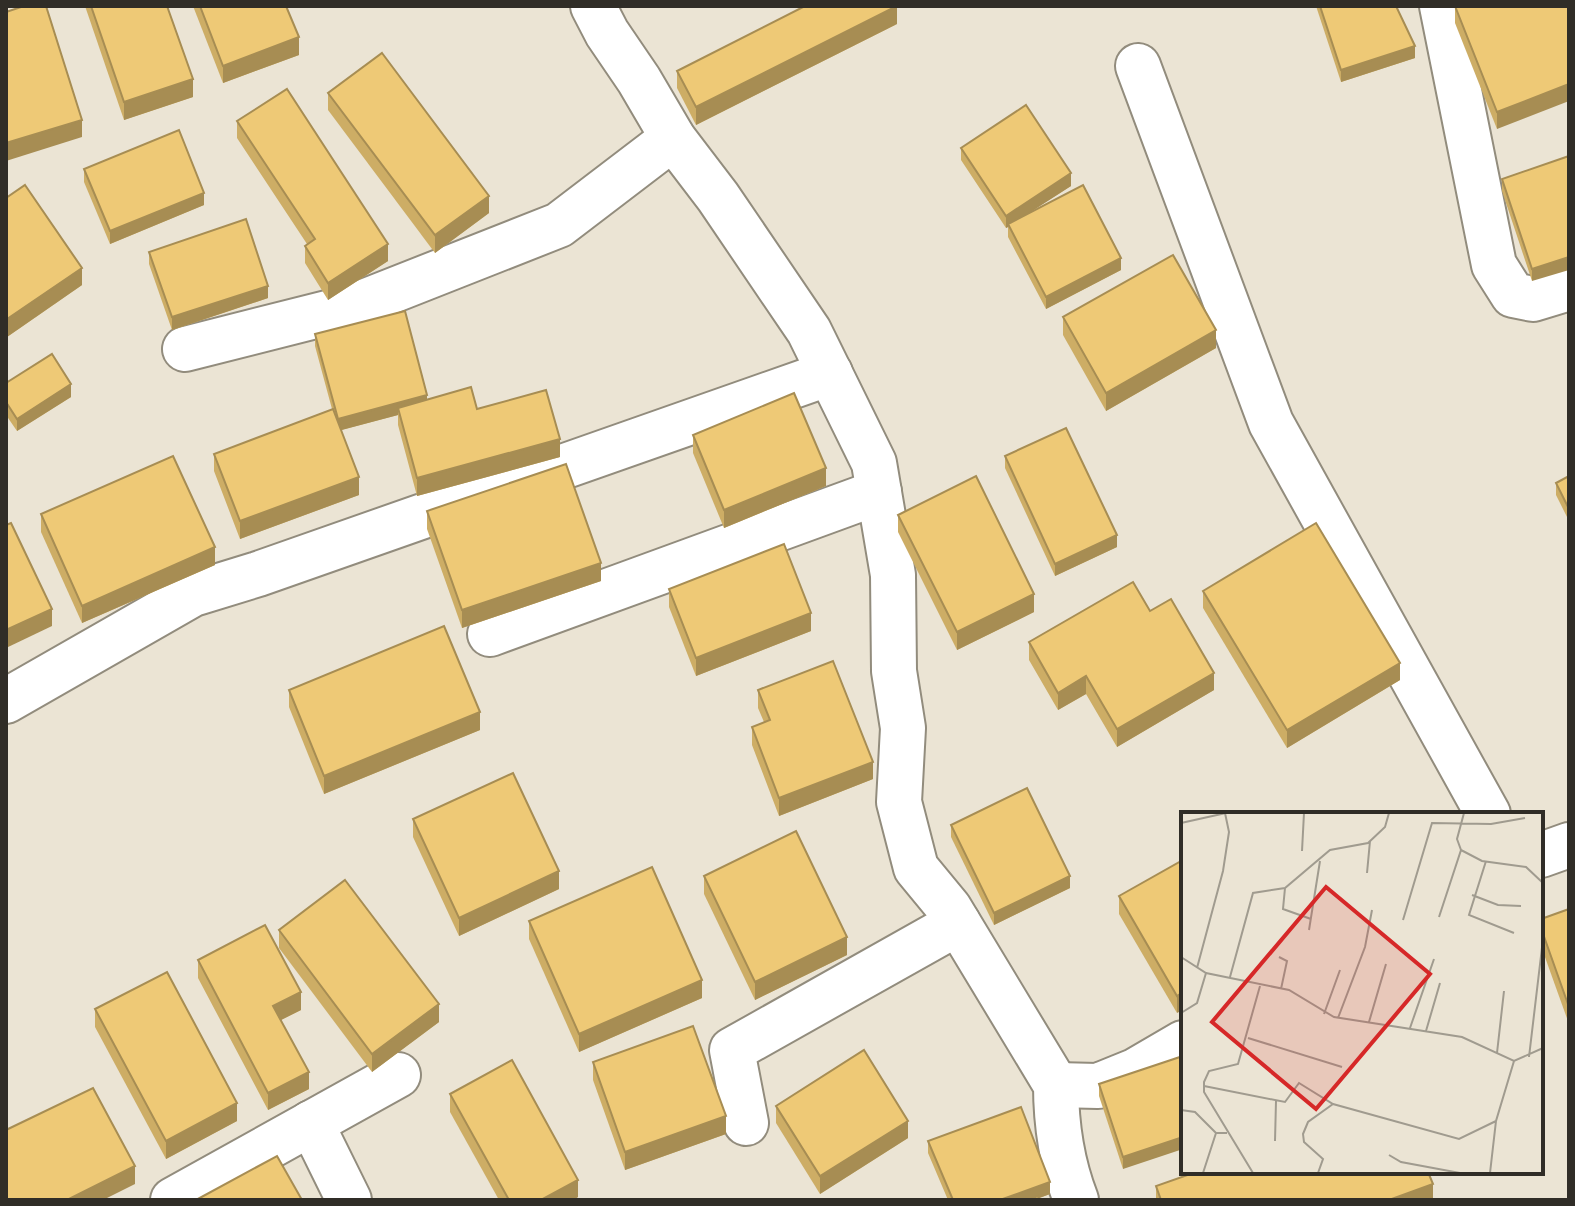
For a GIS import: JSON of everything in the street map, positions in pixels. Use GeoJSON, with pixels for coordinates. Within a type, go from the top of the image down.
{"type":"FeatureCollection","features":[{"type":"Feature","properties":{"kind":"street"},"geometry":{"type":"LineString","coordinates":[[593,6],[673,138],[718,197],[809,331],[874,463],[893,575],[894,671],[903,728],[899,802],[916,868],[949,908],[1056,1085],[1056,1111],[1069,1181],[1076,1200]]}},
{"type":"Feature","properties":{"kind":"street"},"geometry":{"type":"LineString","coordinates":[[1442,6],[1494,265],[1513,295],[1533,299],[1569,288]]}},
{"type":"Feature","properties":{"kind":"street"},"geometry":{"type":"LineString","coordinates":[[1138,66],[1271,423],[1487,812]]}},
{"type":"Feature","properties":{"kind":"street"},"geometry":{"type":"LineString","coordinates":[[185,349],[351,307],[559,225],[673,138]]}},
{"type":"Feature","properties":{"kind":"street"},"geometry":{"type":"LineString","coordinates":[[6,701],[193,594],[273,569],[830,373]]}},
{"type":"Feature","properties":{"kind":"street"},"geometry":{"type":"LineString","coordinates":[[490,634],[879,492]]}},
{"type":"Feature","properties":{"kind":"street"},"geometry":{"type":"LineString","coordinates":[[1543,854],[1569,845]]}},
{"type":"Feature","properties":{"kind":"street"},"geometry":{"type":"LineString","coordinates":[[746,1123],[732,1050],[958,923]]}},
{"type":"Feature","properties":{"kind":"street"},"geometry":{"type":"LineString","coordinates":[[1056,1085],[1098,1086],[1135,1071],[1181,1044]]}},
{"type":"Feature","properties":{"kind":"street"},"geometry":{"type":"LineString","coordinates":[[173,1200],[398,1075]]}},
{"type":"Feature","properties":{"kind":"street"},"geometry":{"type":"LineString","coordinates":[[311,1123],[349,1200]]}},
{"type":"Feature","properties":{"kind":"building"},"geometry":{"type":"Polygon","coordinates":[[[24,6],[46,6],[82,120],[6,143],[6,12],[24,6]]]}},
{"type":"Feature","properties":{"kind":"building"},"geometry":{"type":"Polygon","coordinates":[[[91,6],[167,6],[193,79],[124,102],[91,6]]]}},
{"type":"Feature","properties":{"kind":"building"},"geometry":{"type":"Polygon","coordinates":[[[200,6],[286,6],[299,37],[223,66],[200,6]]]}},
{"type":"Feature","properties":{"kind":"building"},"geometry":{"type":"Polygon","coordinates":[[[805,6],[897,6],[696,107],[677,71],[805,6]]]}},
{"type":"Feature","properties":{"kind":"building"},"geometry":{"type":"Polygon","coordinates":[[[1320,6],[1396,6],[1415,46],[1341,70],[1320,6]]]}},
{"type":"Feature","properties":{"kind":"building"},"geometry":{"type":"Polygon","coordinates":[[[1455,6],[1569,6],[1569,84],[1497,112],[1455,6]]]}},
{"type":"Feature","properties":{"kind":"building"},"geometry":{"type":"Polygon","coordinates":[[[382,53],[489,196],[435,235],[328,93],[382,53]]]}},
{"type":"Feature","properties":{"kind":"building"},"geometry":{"type":"Polygon","coordinates":[[[287,89],[388,244],[328,283],[305,246],[315,239],[237,121],[287,89]]]}},
{"type":"Feature","properties":{"kind":"building"},"geometry":{"type":"Polygon","coordinates":[[[1026,105],[1071,173],[1006,216],[961,148],[1026,105]]]}},
{"type":"Feature","properties":{"kind":"building"},"geometry":{"type":"Polygon","coordinates":[[[179,130],[204,193],[110,231],[84,169],[179,130]]]}},
{"type":"Feature","properties":{"kind":"building"},"geometry":{"type":"Polygon","coordinates":[[[1569,156],[1569,257],[1532,269],[1502,179],[1569,156]]]}},
{"type":"Feature","properties":{"kind":"building"},"geometry":{"type":"Polygon","coordinates":[[[25,185],[82,268],[7,319],[6,198],[25,185]]]}},
{"type":"Feature","properties":{"kind":"building"},"geometry":{"type":"Polygon","coordinates":[[[1083,185],[1121,258],[1046,297],[1008,224],[1083,185]]]}},
{"type":"Feature","properties":{"kind":"building"},"geometry":{"type":"Polygon","coordinates":[[[246,219],[268,286],[172,317],[149,252],[246,219]]]}},
{"type":"Feature","properties":{"kind":"building"},"geometry":{"type":"Polygon","coordinates":[[[1173,255],[1216,330],[1106,393],[1063,317],[1173,255]]]}},
{"type":"Feature","properties":{"kind":"building"},"geometry":{"type":"Polygon","coordinates":[[[405,311],[427,395],[338,419],[315,334],[405,311]]]}},
{"type":"Feature","properties":{"kind":"building"},"geometry":{"type":"Polygon","coordinates":[[[52,354],[71,384],[17,419],[6,402],[6,383],[52,354]]]}},
{"type":"Feature","properties":{"kind":"building"},"geometry":{"type":"Polygon","coordinates":[[[471,387],[477,409],[546,390],[560,439],[417,478],[398,408],[471,387]]]}},
{"type":"Feature","properties":{"kind":"building"},"geometry":{"type":"Polygon","coordinates":[[[794,393],[826,468],[724,510],[693,435],[794,393]]]}},
{"type":"Feature","properties":{"kind":"building"},"geometry":{"type":"Polygon","coordinates":[[[333,409],[359,477],[240,521],[214,454],[333,409]]]}},
{"type":"Feature","properties":{"kind":"building"},"geometry":{"type":"Polygon","coordinates":[[[1066,428],[1117,535],[1055,564],[1005,456],[1066,428]]]}},
{"type":"Feature","properties":{"kind":"building"},"geometry":{"type":"Polygon","coordinates":[[[173,456],[215,547],[82,606],[41,514],[173,456]]]}},
{"type":"Feature","properties":{"kind":"building"},"geometry":{"type":"Polygon","coordinates":[[[566,464],[601,563],[462,610],[427,511],[566,464]]]}},
{"type":"Feature","properties":{"kind":"building"},"geometry":{"type":"Polygon","coordinates":[[[976,476],[1034,594],[957,632],[898,515],[976,476]]]}},
{"type":"Feature","properties":{"kind":"building"},"geometry":{"type":"Polygon","coordinates":[[[1569,476],[1569,509],[1556,483],[1569,476]]]}},
{"type":"Feature","properties":{"kind":"building"},"geometry":{"type":"Polygon","coordinates":[[[11,523],[52,609],[6,630],[6,525],[11,523]]]}},
{"type":"Feature","properties":{"kind":"building"},"geometry":{"type":"Polygon","coordinates":[[[1316,523],[1400,663],[1287,730],[1203,591],[1316,523]]]}},
{"type":"Feature","properties":{"kind":"building"},"geometry":{"type":"Polygon","coordinates":[[[784,544],[811,613],[696,658],[669,589],[784,544]]]}},
{"type":"Feature","properties":{"kind":"building"},"geometry":{"type":"Polygon","coordinates":[[[1133,582],[1150,611],[1171,599],[1214,673],[1117,729],[1086,676],[1058,693],[1029,642],[1133,582]]]}},
{"type":"Feature","properties":{"kind":"building"},"geometry":{"type":"Polygon","coordinates":[[[444,626],[480,712],[324,776],[289,690],[444,626]]]}},
{"type":"Feature","properties":{"kind":"building"},"geometry":{"type":"Polygon","coordinates":[[[833,661],[873,762],[779,798],[752,727],[770,720],[758,690],[833,661]]]}},
{"type":"Feature","properties":{"kind":"building"},"geometry":{"type":"Polygon","coordinates":[[[513,773],[559,871],[459,918],[413,819],[513,773]]]}},
{"type":"Feature","properties":{"kind":"building"},"geometry":{"type":"Polygon","coordinates":[[[1027,788],[1070,876],[994,913],[951,825],[1027,788]]]}},
{"type":"Feature","properties":{"kind":"building"},"geometry":{"type":"Polygon","coordinates":[[[796,831],[847,937],[755,982],[704,876],[796,831]]]}},
{"type":"Feature","properties":{"kind":"building"},"geometry":{"type":"Polygon","coordinates":[[[1181,861],[1181,993],[1177,996],[1119,896],[1181,861]]]}},
{"type":"Feature","properties":{"kind":"building"},"geometry":{"type":"Polygon","coordinates":[[[652,867],[702,980],[579,1034],[529,921],[652,867]]]}},
{"type":"Feature","properties":{"kind":"building"},"geometry":{"type":"Polygon","coordinates":[[[345,880],[439,1004],[372,1054],[279,930],[345,880]]]}},
{"type":"Feature","properties":{"kind":"building"},"geometry":{"type":"Polygon","coordinates":[[[1569,909],[1569,1007],[1543,934],[1543,918],[1569,909]]]}},
{"type":"Feature","properties":{"kind":"building"},"geometry":{"type":"Polygon","coordinates":[[[265,925],[301,992],[273,1006],[309,1072],[268,1093],[198,960],[265,925]]]}},
{"type":"Feature","properties":{"kind":"building"},"geometry":{"type":"Polygon","coordinates":[[[167,972],[237,1103],[166,1141],[95,1009],[167,972]]]}},
{"type":"Feature","properties":{"kind":"building"},"geometry":{"type":"Polygon","coordinates":[[[693,1026],[726,1116],[625,1152],[593,1062],[693,1026]]]}},
{"type":"Feature","properties":{"kind":"building"},"geometry":{"type":"Polygon","coordinates":[[[864,1050],[908,1121],[820,1176],[776,1106],[864,1050]]]}},
{"type":"Feature","properties":{"kind":"building"},"geometry":{"type":"Polygon","coordinates":[[[1181,1057],[1181,1138],[1123,1157],[1099,1084],[1181,1057]]]}},
{"type":"Feature","properties":{"kind":"building"},"geometry":{"type":"Polygon","coordinates":[[[512,1060],[578,1180],[541,1200],[509,1200],[450,1094],[512,1060]]]}},
{"type":"Feature","properties":{"kind":"building"},"geometry":{"type":"Polygon","coordinates":[[[93,1088],[135,1166],[67,1200],[6,1200],[6,1130],[93,1088]]]}},
{"type":"Feature","properties":{"kind":"building"},"geometry":{"type":"Polygon","coordinates":[[[1021,1107],[1050,1182],[1000,1200],[953,1200],[928,1141],[1021,1107]]]}},
{"type":"Feature","properties":{"kind":"building"},"geometry":{"type":"Polygon","coordinates":[[[277,1156],[302,1200],[196,1200],[277,1156]]]}},
{"type":"Feature","properties":{"kind":"building"},"geometry":{"type":"Polygon","coordinates":[[[1190,1174],[1429,1174],[1433,1184],[1389,1200],[1161,1200],[1156,1186],[1190,1174]]]}}]}
